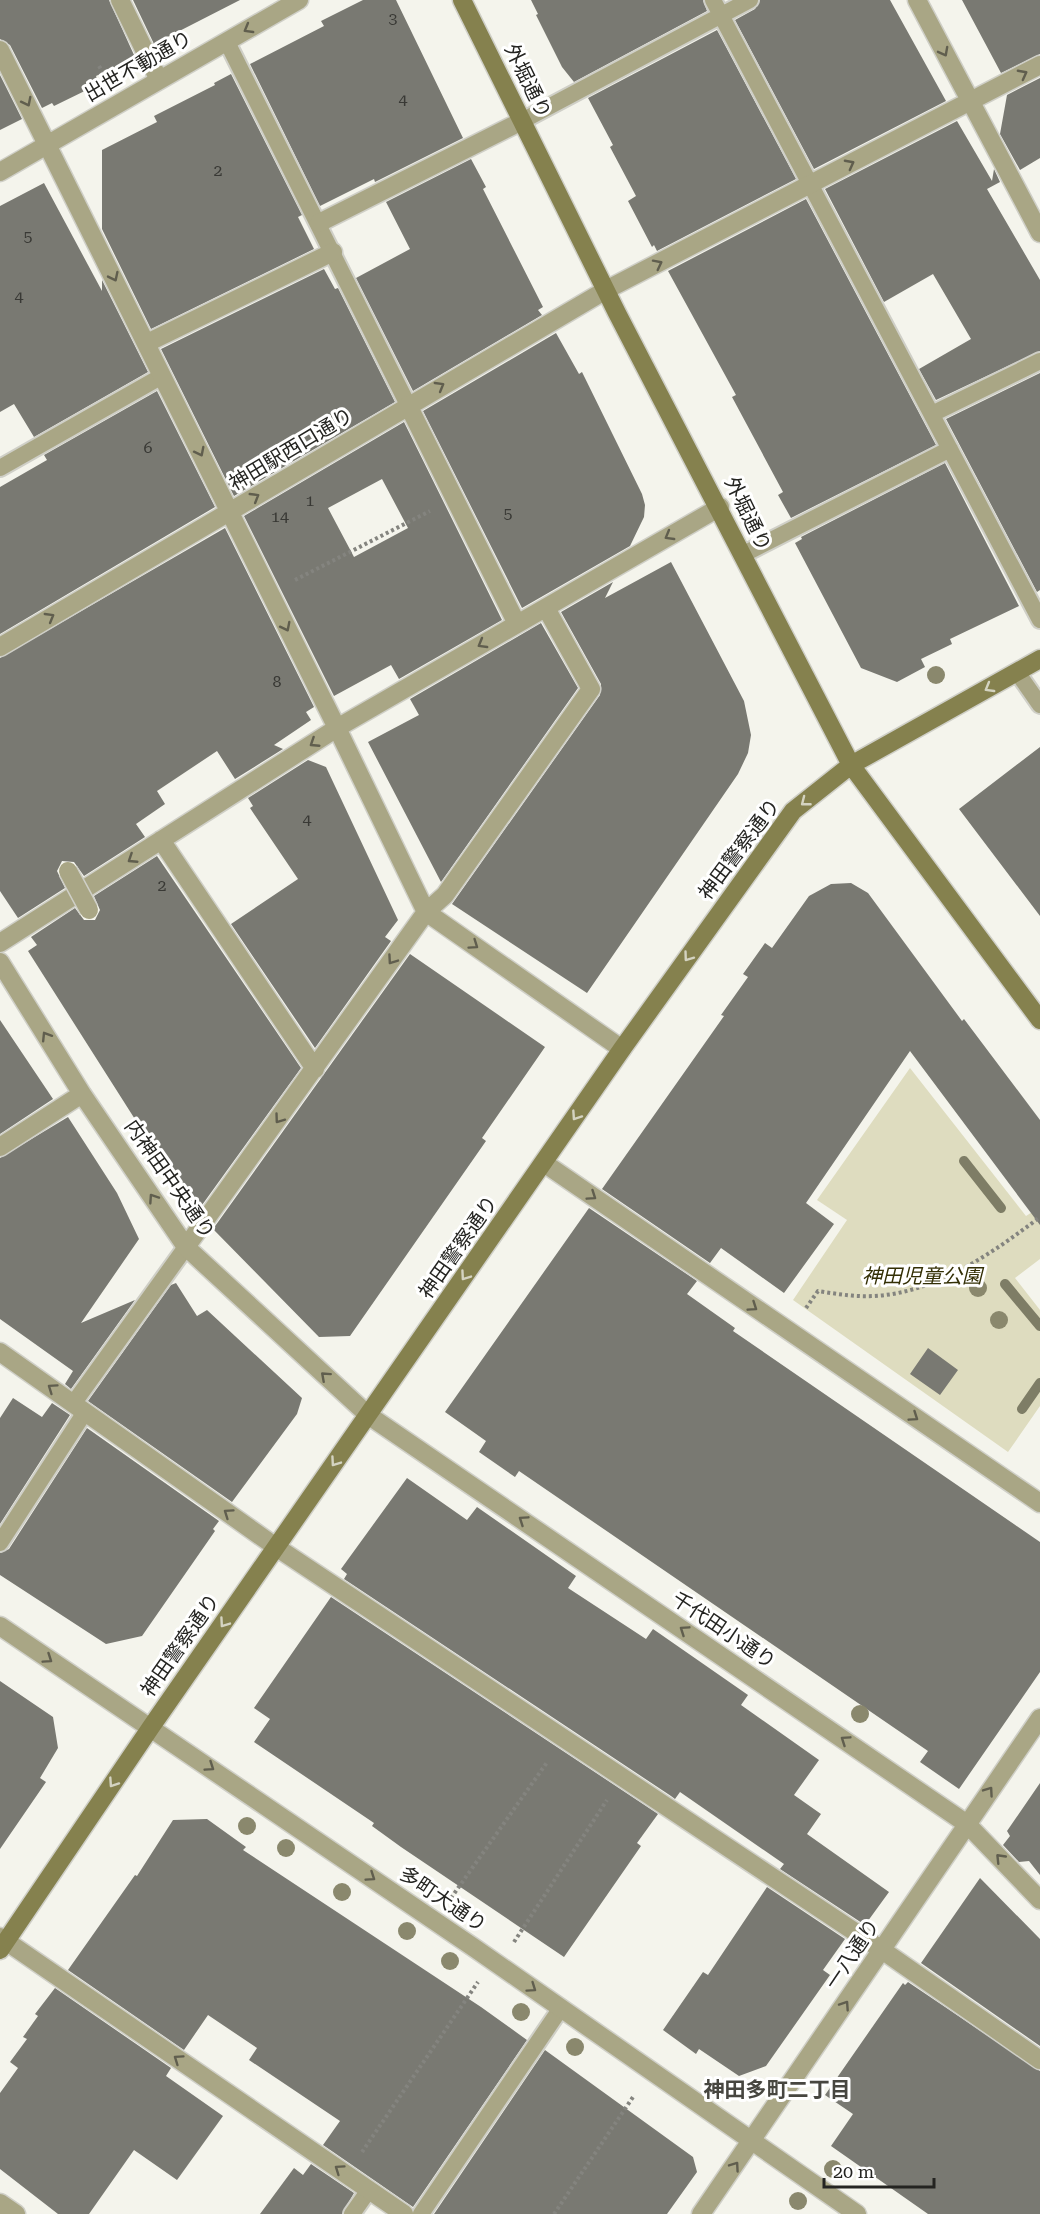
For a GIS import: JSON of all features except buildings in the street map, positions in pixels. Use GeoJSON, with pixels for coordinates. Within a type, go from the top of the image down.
{"type":"FeatureCollection","features":[{"type":"Feature","properties":{"kind":"street"},"geometry":{"type":"LineString","coordinates":[[120,0],[159,80]]}},
{"type":"Feature","properties":{"kind":"street","name":"出世不動通り"},"geometry":{"type":"LineString","coordinates":[[0,172],[299,0]]}},
{"type":"Feature","properties":{"kind":"street","name":"外堀通り"},"geometry":{"type":"LineString","coordinates":[[462,0],[606,290],[720,507],[742,555],[851,765],[1040,1020]]}},
{"type":"Feature","properties":{"kind":"street"},"geometry":{"type":"LineString","coordinates":[[917,0],[971,101],[1033,205],[1040,232]]}},
{"type":"Feature","properties":{"kind":"street"},"geometry":{"type":"LineString","coordinates":[[0,50],[338,728],[426,912],[622,1048]]}},
{"type":"Feature","properties":{"kind":"street","name":"神田駅西口通り"},"geometry":{"type":"LineString","coordinates":[[0,647],[606,290],[1040,65]]}},
{"type":"Feature","properties":{"kind":"street"},"geometry":{"type":"LineString","coordinates":[[319,223],[522,121]]}},
{"type":"Feature","properties":{"kind":"street"},"geometry":{"type":"LineString","coordinates":[[147,344],[333,252]]}},
{"type":"Feature","properties":{"kind":"street"},"geometry":{"type":"LineString","coordinates":[[408,405],[517,624]]}},
{"type":"Feature","properties":{"kind":"street"},"geometry":{"type":"LineString","coordinates":[[0,943],[338,728],[720,507]]}},
{"type":"Feature","properties":{"kind":"street"},"geometry":{"type":"LineString","coordinates":[[186,1247],[426,912],[445,895],[591,689],[546,608]]}},
{"type":"Feature","properties":{"kind":"street","name":"神田警察通り"},"geometry":{"type":"LineString","coordinates":[[2,1942],[622,1048],[793,812],[851,765],[1040,659]]}},
{"type":"Feature","properties":{"kind":"street"},"geometry":{"type":"LineString","coordinates":[[161,840],[315,1069]]}},
{"type":"Feature","properties":{"kind":"street"},"geometry":{"type":"LineString","coordinates":[[68,871],[89,910]]}},
{"type":"Feature","properties":{"kind":"street","name":"内神田中央通り"},"geometry":{"type":"LineString","coordinates":[[0,962],[82,1094],[186,1247],[368,1414]]}},
{"type":"Feature","properties":{"kind":"street"},"geometry":{"type":"LineString","coordinates":[[0,1147],[82,1094]]}},
{"type":"Feature","properties":{"kind":"street"},"geometry":{"type":"LineString","coordinates":[[544,1163],[1040,1503]]}},
{"type":"Feature","properties":{"kind":"street"},"geometry":{"type":"LineString","coordinates":[[0,1352],[276,1547],[882,1950],[1040,2060]]}},
{"type":"Feature","properties":{"kind":"street","name":"千代田小通り"},"geometry":{"type":"LineString","coordinates":[[368,1414],[967,1824],[1040,1900]]}},
{"type":"Feature","properties":{"kind":"street","name":"多町大通り"},"geometry":{"type":"LineString","coordinates":[[1,1629],[151,1726],[857,2214]]}},
{"type":"Feature","properties":{"kind":"street","name":"一八通り"},"geometry":{"type":"LineString","coordinates":[[701,2214],[1040,1718]]}},
{"type":"Feature","properties":{"kind":"street"},"geometry":{"type":"LineString","coordinates":[[2,1942],[404,2214]]}},
{"type":"Feature","properties":{"kind":"street"},"geometry":{"type":"LineString","coordinates":[[0,2203],[16,2214]]}},
{"type":"Feature","properties":{"kind":"lane"},"geometry":{"type":"LineString","coordinates":[[713,0],[1040,620]]}},
{"type":"Feature","properties":{"kind":"lane"},"geometry":{"type":"LineString","coordinates":[[522,121],[750,0]]}},
{"type":"Feature","properties":{"kind":"lane"},"geometry":{"type":"LineString","coordinates":[[227,42],[408,405]]}},
{"type":"Feature","properties":{"kind":"lane"},"geometry":{"type":"LineString","coordinates":[[932,414],[1040,361]]}},
{"type":"Feature","properties":{"kind":"lane"},"geometry":{"type":"LineString","coordinates":[[0,468],[162,376]]}},
{"type":"Feature","properties":{"kind":"lane"},"geometry":{"type":"LineString","coordinates":[[742,555],[950,449]]}},
{"type":"Feature","properties":{"kind":"lane"},"geometry":{"type":"LineString","coordinates":[[1017,672],[1040,705]]}},
{"type":"Feature","properties":{"kind":"lane"},"geometry":{"type":"LineString","coordinates":[[0,1543],[79,1408],[186,1247]]}},
{"type":"Feature","properties":{"kind":"lane"},"geometry":{"type":"LineString","coordinates":[[421,2214],[561,2008]]}},
{"type":"Feature","properties":{"kind":"lane"},"geometry":{"type":"LineString","coordinates":[[352,2214],[369,2190]]}},
{"type":"Feature","properties":{"kind":"path"},"geometry":{"type":"LineString","coordinates":[[99,66],[109,84]]}},
{"type":"Feature","properties":{"kind":"path"},"geometry":{"type":"LineString","coordinates":[[270,593],[454,498]]}},
{"type":"Feature","properties":{"kind":"path"},"geometry":{"type":"LineString","coordinates":[[806,1309],[818,1291],[875,1296],[918,1287],[951,1275],[983,1257],[1040,1217]]}},
{"type":"Feature","properties":{"kind":"path"},"geometry":{"type":"LineString","coordinates":[[451,1898],[564,1738]]}},
{"type":"Feature","properties":{"kind":"path"},"geometry":{"type":"LineString","coordinates":[[346,2175],[496,1963],[622,1777]]}},
{"type":"Feature","properties":{"kind":"path"},"geometry":{"type":"LineString","coordinates":[[554,2214],[633,2097]]}},
{"type":"Feature","properties":{"kind":"green space","name":"神田児童公園"},"geometry":{"type":"Polygon","coordinates":[[[910,1068],[1026,1216],[1040,1207],[1040,1259],[1015,1278],[1040,1310],[1040,1406],[1008,1452],[793,1300],[847,1220],[817,1200],[910,1068]]]}},
{"type":"Feature","properties":{"kind":"waterway"},"geometry":{"type":"LineString","coordinates":[[964,1161],[1001,1208]]}},
{"type":"Feature","properties":{"kind":"waterway"},"geometry":{"type":"LineString","coordinates":[[1005,1284],[1040,1326]]}},
{"type":"Feature","properties":{"kind":"waterway"},"geometry":{"type":"LineString","coordinates":[[1022,1409],[1040,1383]]}},
{"type":"Feature","properties":{"kind":"district","name":"神田多町二丁目"},"geometry":{"type":"Point","coordinates":[777,2090]}}]}
